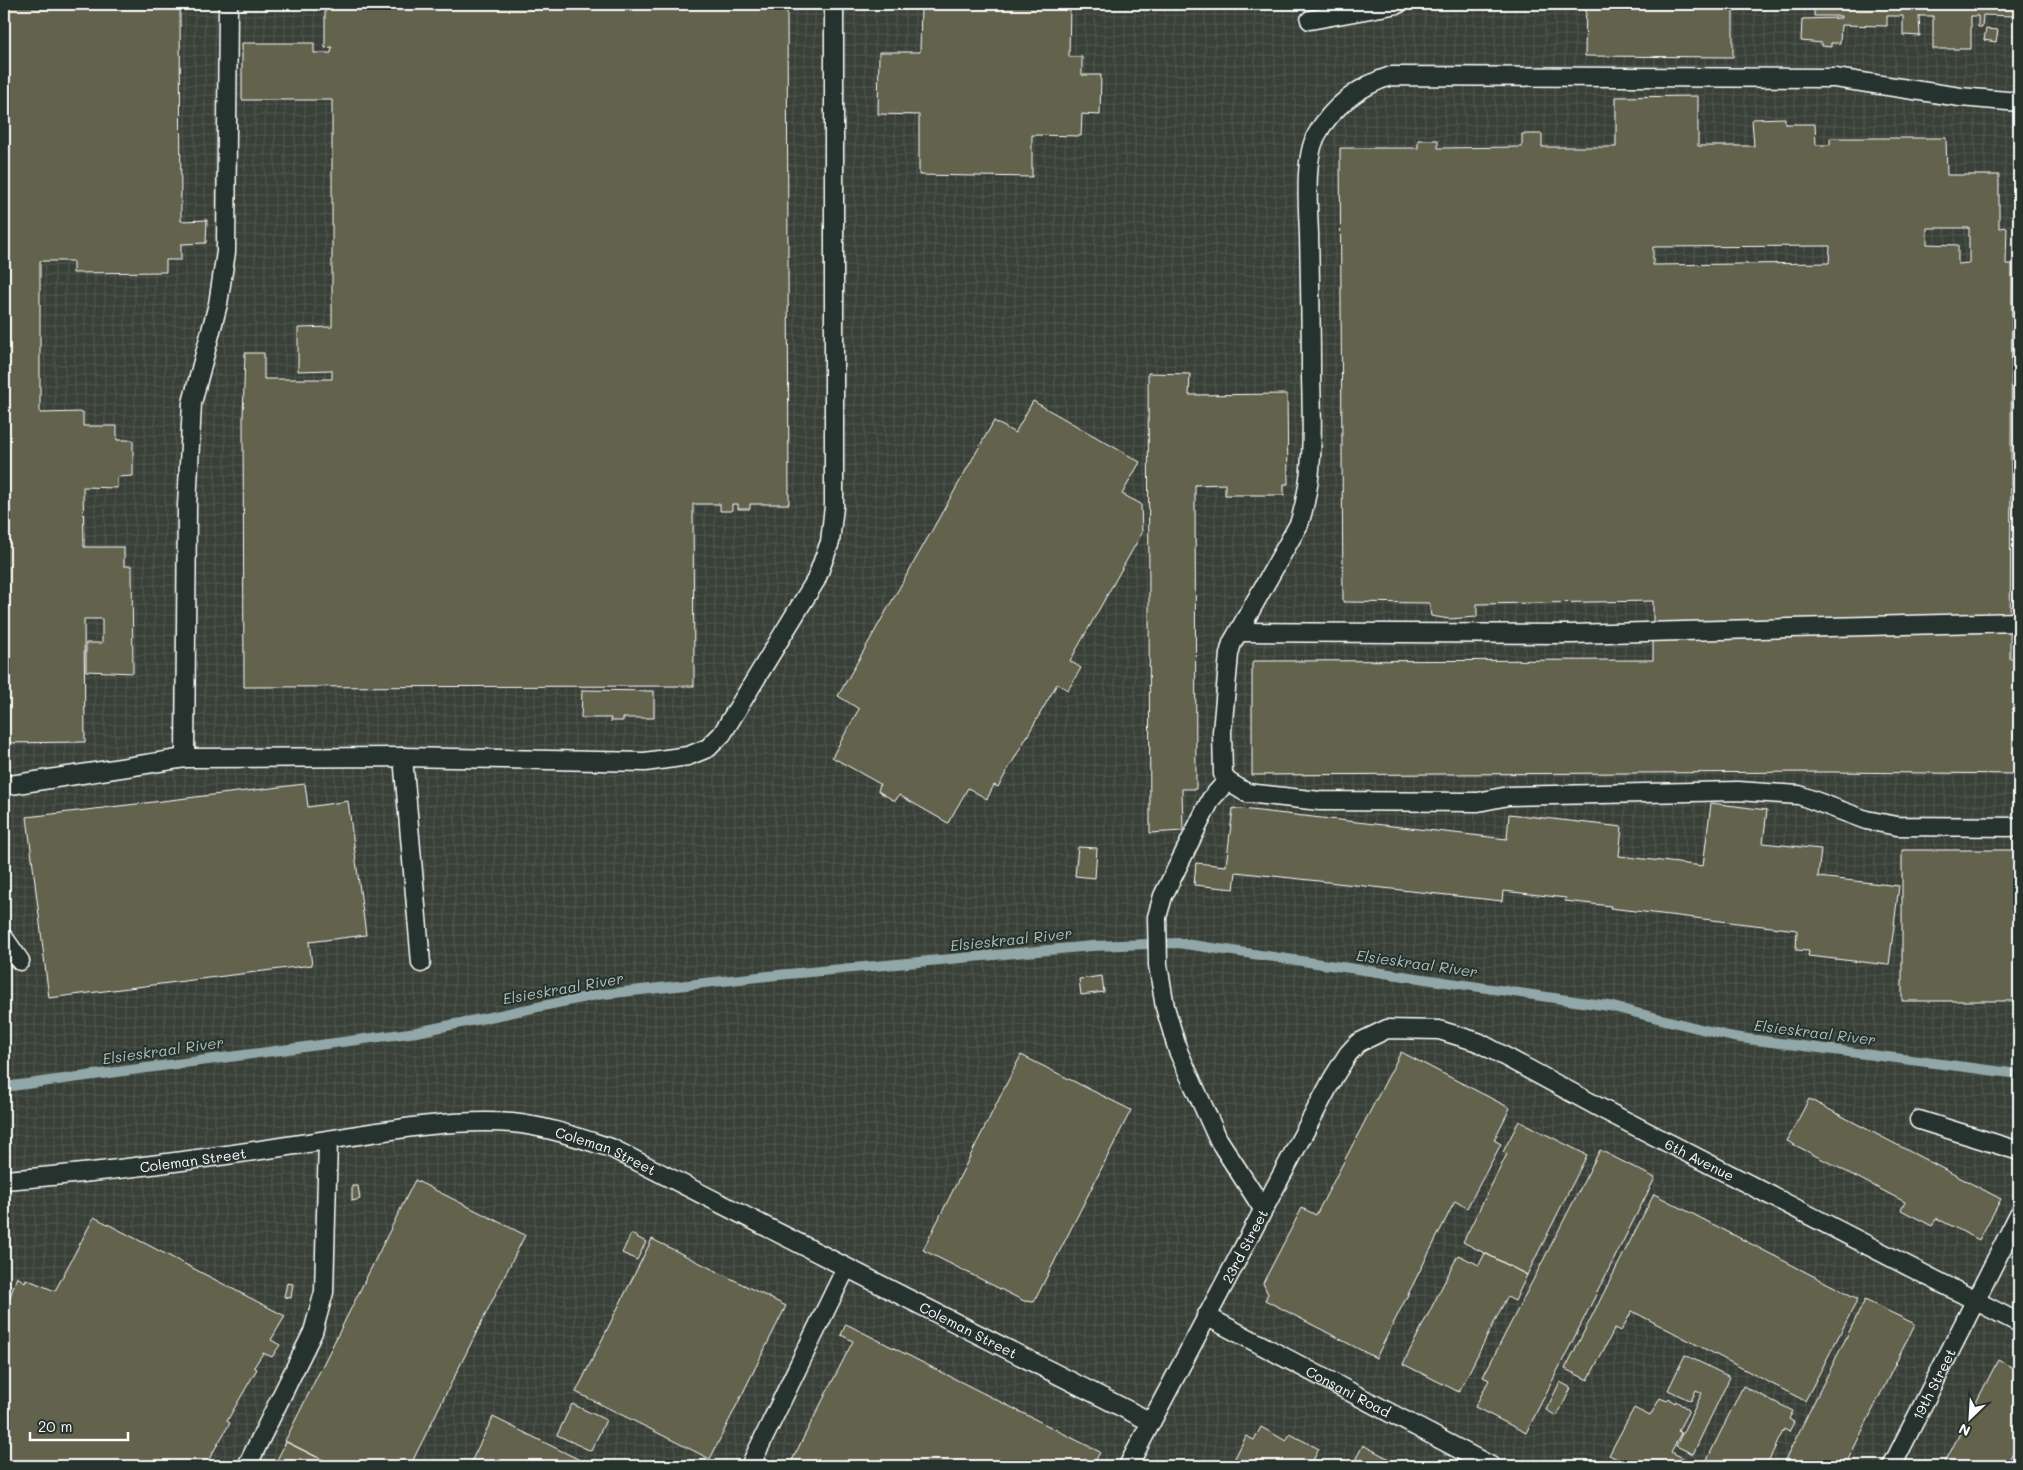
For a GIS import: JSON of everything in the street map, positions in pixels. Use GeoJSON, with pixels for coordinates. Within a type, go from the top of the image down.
{"type":"FeatureCollection","features":[{"type":"Feature","properties":{"kind":"lane"},"geometry":{"type":"LineString","coordinates":[[185,758],[187,506],[192,404],[218,304],[226,252],[228,4]]}},
{"type":"Feature","properties":{"kind":"lane"},"geometry":{"type":"LineString","coordinates":[[4,786],[185,758],[403,757],[645,762],[688,756],[708,748],[722,734],[816,580],[830,542],[834,506],[834,4]]}},
{"type":"Feature","properties":{"kind":"lane"},"geometry":{"type":"LineString","coordinates":[[1310,20],[1398,4]]}},
{"type":"Feature","properties":{"kind":"lane"},"geometry":{"type":"LineString","coordinates":[[2019,102],[1960,97],[1835,78],[1391,76],[1374,81],[1357,91],[1329,117],[1316,136],[1311,152],[1308,217],[1312,413],[1310,480],[1306,505],[1299,524],[1232,643],[1226,669],[1222,732],[1223,774],[1227,781],[1247,792],[1320,801],[1478,802],[1508,796],[1738,791],[1799,795],[1866,820],[1897,826],[2019,827]]}},
{"type":"Feature","properties":{"kind":"lane"},"geometry":{"type":"LineString","coordinates":[[1239,632],[1572,634],[2019,622]]}},
{"type":"Feature","properties":{"kind":"lane"},"geometry":{"type":"LineString","coordinates":[[403,757],[421,963]]}},
{"type":"Feature","properties":{"kind":"lane"},"geometry":{"type":"LineString","coordinates":[[1227,781],[1211,799],[1163,896],[1157,917],[1158,966],[1165,1007],[1178,1051],[1218,1139],[1262,1210]]}},
{"type":"Feature","properties":{"kind":"lane"},"geometry":{"type":"LineString","coordinates":[[4,938],[20,961]]}},
{"type":"Feature","properties":{"kind":"lane","name":"6th Avenue"},"geometry":{"type":"LineString","coordinates":[[1372,1035],[1387,1029],[1413,1028],[1439,1030],[1478,1042],[1606,1111],[2019,1323]]}},
{"type":"Feature","properties":{"kind":"lane","name":"23rd Street"},"geometry":{"type":"LineString","coordinates":[[1128,1466],[1262,1210],[1348,1054],[1358,1043],[1372,1035]]}},
{"type":"Feature","properties":{"kind":"lane"},"geometry":{"type":"LineString","coordinates":[[1919,1120],[2019,1150]]}},
{"type":"Feature","properties":{"kind":"lane","name":"Coleman Street"},"geometry":{"type":"LineString","coordinates":[[4,1180],[62,1176],[456,1123],[513,1123],[566,1134],[611,1148],[1151,1422]]}},
{"type":"Feature","properties":{"kind":"lane"},"geometry":{"type":"LineString","coordinates":[[247,1466],[313,1332],[324,1292],[328,1140]]}},
{"type":"Feature","properties":{"kind":"lane","name":"19th Street"},"geometry":{"type":"LineString","coordinates":[[1892,1466],[2019,1214]]}},
{"type":"Feature","properties":{"kind":"lane"},"geometry":{"type":"LineString","coordinates":[[750,1466],[846,1268]]}},
{"type":"Feature","properties":{"kind":"lane","name":"Consani Road"},"geometry":{"type":"LineString","coordinates":[[1206,1316],[1492,1466]]}},
{"type":"Feature","properties":{"kind":"shaded area"},"geometry":{"type":"Polygon","coordinates":[[[4,4],[2019,4],[2019,1466],[4,1466],[4,4]]]}},
{"type":"Feature","properties":{"kind":"building"},"geometry":{"type":"Polygon","coordinates":[[[4,4],[180,4],[181,221],[207,220],[206,243],[181,244],[181,260],[166,260],[166,272],[73,273],[73,261],[40,261],[40,413],[83,412],[83,426],[117,426],[117,440],[133,440],[133,476],[117,477],[117,488],[83,487],[84,547],[124,547],[124,566],[132,566],[133,673],[86,671],[86,643],[102,643],[102,619],[84,619],[85,742],[4,743],[4,4]]]}},
{"type":"Feature","properties":{"kind":"building"},"geometry":{"type":"Polygon","coordinates":[[[325,4],[787,4],[789,504],[750,504],[750,509],[738,509],[738,504],[732,504],[732,511],[720,511],[720,504],[693,504],[694,686],[244,687],[243,417],[245,353],[264,353],[264,379],[332,379],[332,370],[298,371],[298,328],[332,327],[332,100],[242,100],[242,43],[314,43],[314,53],[331,53],[332,47],[325,48],[325,4]]]}},
{"type":"Feature","properties":{"kind":"building"},"geometry":{"type":"Polygon","coordinates":[[[921,4],[1070,4],[1069,57],[1082,57],[1082,75],[1101,75],[1100,115],[1082,114],[1081,136],[1032,135],[1032,177],[919,175],[919,115],[878,114],[879,52],[920,52],[921,4]]]}},
{"type":"Feature","properties":{"kind":"building"},"geometry":{"type":"Polygon","coordinates":[[[1586,4],[1733,4],[1733,57],[1585,56],[1586,4]]]}},
{"type":"Feature","properties":{"kind":"building"},"geometry":{"type":"Polygon","coordinates":[[[1814,4],[2019,4],[2019,27],[2015,26],[2015,16],[1983,15],[1982,27],[1978,27],[1978,16],[1971,16],[1971,49],[1933,49],[1933,16],[1919,16],[1920,36],[1903,35],[1903,16],[1887,16],[1887,26],[1841,25],[1840,43],[1831,43],[1831,47],[1822,46],[1822,43],[1801,41],[1802,19],[1841,18],[1841,16],[1814,16],[1814,4]]]}},
{"type":"Feature","properties":{"kind":"building"},"geometry":{"type":"Polygon","coordinates":[[[1986,29],[1998,30],[1996,42],[1984,40],[1986,29]]]}},
{"type":"Feature","properties":{"kind":"building"},"geometry":{"type":"Polygon","coordinates":[[[1698,96],[1698,146],[1754,146],[1752,119],[1785,118],[1785,124],[1815,124],[1816,145],[1830,145],[1830,138],[1946,138],[1947,175],[1999,175],[1999,228],[2007,227],[2006,264],[2012,264],[2010,659],[2019,659],[2019,774],[1830,772],[1252,775],[1252,663],[1254,661],[1653,660],[1653,601],[1477,604],[1477,617],[1449,619],[1431,616],[1429,603],[1343,602],[1340,148],[1418,148],[1418,140],[1438,140],[1438,148],[1522,147],[1522,134],[1542,134],[1542,147],[1616,147],[1616,97],[1698,96]],[[1927,228],[1927,244],[1958,245],[1958,264],[1969,263],[1969,228],[1927,228]],[[1830,246],[1653,247],[1653,265],[1829,263],[1830,246]]]}},
{"type":"Feature","properties":{"kind":"building"},"geometry":{"type":"Polygon","coordinates":[[[1148,373],[1190,374],[1189,395],[1287,394],[1288,484],[1284,484],[1284,495],[1225,495],[1225,484],[1195,485],[1196,789],[1182,789],[1183,831],[1150,833],[1148,373]]]}},
{"type":"Feature","properties":{"kind":"building"},"geometry":{"type":"Polygon","coordinates":[[[1033,401],[1140,462],[1122,494],[1141,504],[1142,533],[1070,661],[1081,668],[1068,690],[1057,684],[998,787],[994,785],[987,799],[968,788],[948,823],[899,795],[896,800],[893,800],[878,791],[880,784],[832,757],[859,709],[838,696],[994,421],[1015,433],[1033,401]]]}},
{"type":"Feature","properties":{"kind":"building"},"geometry":{"type":"Polygon","coordinates":[[[582,690],[654,691],[654,718],[623,718],[623,721],[610,721],[611,718],[581,718],[582,690]]]}},
{"type":"Feature","properties":{"kind":"building"},"geometry":{"type":"Polygon","coordinates":[[[305,784],[308,807],[348,801],[366,935],[309,942],[312,965],[49,998],[27,817],[305,784]]]}},
{"type":"Feature","properties":{"kind":"building"},"geometry":{"type":"Polygon","coordinates":[[[1711,803],[1767,810],[1763,843],[1821,849],[1818,877],[1899,886],[1889,965],[1808,956],[1809,951],[1796,950],[1797,930],[1610,908],[1611,906],[1565,901],[1566,898],[1503,891],[1502,901],[1236,872],[1234,889],[1194,885],[1196,863],[1226,866],[1233,808],[1507,839],[1509,814],[1622,827],[1619,856],[1703,866],[1711,803]]]}},
{"type":"Feature","properties":{"kind":"building"},"geometry":{"type":"Polygon","coordinates":[[[1078,847],[1097,848],[1095,878],[1075,876],[1078,847]]]}},
{"type":"Feature","properties":{"kind":"building"},"geometry":{"type":"Polygon","coordinates":[[[1902,850],[2019,850],[2019,1001],[1902,1001],[1902,850]]]}},
{"type":"Feature","properties":{"kind":"building"},"geometry":{"type":"Polygon","coordinates":[[[1102,976],[1104,992],[1081,995],[1079,979],[1102,976]]]}},
{"type":"Feature","properties":{"kind":"building"},"geometry":{"type":"Polygon","coordinates":[[[1401,1052],[1510,1108],[1494,1140],[1501,1144],[1467,1208],[1455,1201],[1376,1358],[1265,1300],[1268,1294],[1263,1283],[1302,1208],[1316,1215],[1401,1052]]]}},
{"type":"Feature","properties":{"kind":"building"},"geometry":{"type":"Polygon","coordinates":[[[1021,1055],[1131,1110],[1034,1302],[1024,1301],[923,1250],[1021,1055]]]}},
{"type":"Feature","properties":{"kind":"building"},"geometry":{"type":"Polygon","coordinates":[[[1809,1099],[2001,1199],[1979,1240],[1936,1218],[1932,1226],[1901,1210],[1905,1202],[1787,1141],[1809,1099]]]}},
{"type":"Feature","properties":{"kind":"building"},"geometry":{"type":"Polygon","coordinates":[[[1519,1121],[1587,1155],[1527,1275],[1463,1242],[1507,1154],[1503,1152],[1519,1121]]]}},
{"type":"Feature","properties":{"kind":"building"},"geometry":{"type":"Polygon","coordinates":[[[1600,1150],[1655,1178],[1526,1433],[1475,1407],[1489,1380],[1483,1377],[1600,1150]]]}},
{"type":"Feature","properties":{"kind":"building"},"geometry":{"type":"Polygon","coordinates":[[[415,1180],[525,1235],[410,1466],[335,1466],[285,1441],[415,1180]]]}},
{"type":"Feature","properties":{"kind":"building"},"geometry":{"type":"Polygon","coordinates":[[[352,1186],[358,1186],[360,1199],[352,1201],[352,1186]]]}},
{"type":"Feature","properties":{"kind":"building"},"geometry":{"type":"Polygon","coordinates":[[[1654,1194],[1858,1299],[1805,1401],[1632,1311],[1621,1331],[1615,1328],[1588,1380],[1565,1369],[1654,1194]]]}},
{"type":"Feature","properties":{"kind":"building"},"geometry":{"type":"Polygon","coordinates":[[[94,1217],[285,1316],[271,1340],[280,1345],[272,1357],[263,1353],[254,1367],[257,1369],[227,1421],[230,1423],[205,1466],[4,1466],[4,1327],[8,1318],[4,1316],[4,1313],[17,1277],[25,1282],[26,1279],[55,1291],[94,1217]]]}},
{"type":"Feature","properties":{"kind":"building"},"geometry":{"type":"Polygon","coordinates":[[[631,1234],[646,1242],[637,1260],[622,1253],[631,1234]]]}},
{"type":"Feature","properties":{"kind":"building"},"geometry":{"type":"Polygon","coordinates":[[[652,1239],[786,1306],[710,1459],[576,1392],[652,1239]]]}},
{"type":"Feature","properties":{"kind":"building"},"geometry":{"type":"Polygon","coordinates":[[[1485,1253],[1527,1275],[1515,1301],[1507,1297],[1459,1392],[1403,1364],[1458,1255],[1479,1265],[1485,1253]]]}},
{"type":"Feature","properties":{"kind":"building"},"geometry":{"type":"Polygon","coordinates":[[[287,1283],[293,1284],[291,1298],[284,1297],[287,1283]]]}},
{"type":"Feature","properties":{"kind":"building"},"geometry":{"type":"Polygon","coordinates":[[[1865,1300],[1915,1324],[1845,1466],[1782,1466],[1865,1300]]]}},
{"type":"Feature","properties":{"kind":"building"},"geometry":{"type":"Polygon","coordinates":[[[846,1324],[1100,1452],[1093,1466],[789,1466],[853,1341],[841,1335],[846,1324]]]}},
{"type":"Feature","properties":{"kind":"building"},"geometry":{"type":"Polygon","coordinates":[[[1685,1355],[1730,1377],[1693,1454],[1676,1446],[1702,1393],[1696,1390],[1691,1401],[1668,1390],[1685,1355]]]}},
{"type":"Feature","properties":{"kind":"building"},"geometry":{"type":"Polygon","coordinates":[[[1998,1360],[2019,1371],[2019,1441],[2006,1466],[1943,1466],[1998,1360]]]}},
{"type":"Feature","properties":{"kind":"building"},"geometry":{"type":"Polygon","coordinates":[[[1560,1382],[1571,1388],[1557,1416],[1546,1410],[1560,1382]]]}},
{"type":"Feature","properties":{"kind":"building"},"geometry":{"type":"Polygon","coordinates":[[[1743,1386],[1793,1411],[1789,1419],[1794,1422],[1789,1432],[1784,1429],[1766,1466],[1704,1466],[1743,1386]]]}},
{"type":"Feature","properties":{"kind":"building"},"geometry":{"type":"Polygon","coordinates":[[[1660,1398],[1667,1401],[1669,1399],[1675,1403],[1676,1401],[1689,1410],[1678,1431],[1681,1433],[1671,1452],[1689,1461],[1686,1466],[1624,1466],[1625,1463],[1609,1455],[1634,1408],[1650,1416],[1660,1398]]]}},
{"type":"Feature","properties":{"kind":"building"},"geometry":{"type":"Polygon","coordinates":[[[572,1404],[606,1420],[591,1451],[557,1435],[572,1404]]]}},
{"type":"Feature","properties":{"kind":"building"},"geometry":{"type":"Polygon","coordinates":[[[493,1417],[592,1466],[469,1466],[493,1417]]]}},
{"type":"Feature","properties":{"kind":"building"},"geometry":{"type":"Polygon","coordinates":[[[1261,1427],[1286,1441],[1290,1434],[1319,1449],[1310,1466],[1231,1466],[1246,1436],[1254,1440],[1261,1427]]]}},
{"type":"Feature","properties":{"kind":"building"},"geometry":{"type":"Polygon","coordinates":[[[286,1442],[335,1466],[271,1466],[275,1459],[277,1460],[286,1442]]]}},
{"type":"Feature","properties":{"kind":"building"},"geometry":{"type":"Polygon","coordinates":[[[1363,1445],[1402,1466],[1352,1466],[1363,1445]]]}},
{"type":"Feature","properties":{"kind":"waterway","name":"Elsieskraal River"},"geometry":{"type":"LineString","coordinates":[[4,1087],[417,1032],[596,995],[777,975],[1092,946],[1178,943],[1609,1006],[1733,1037],[2019,1074]]}}]}
